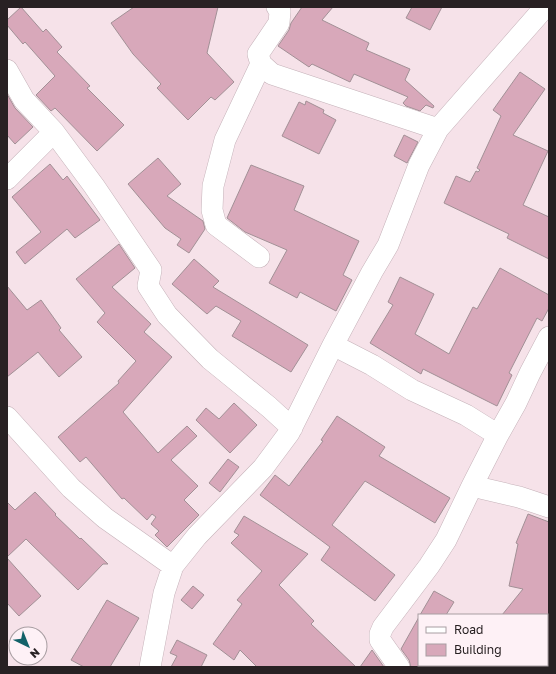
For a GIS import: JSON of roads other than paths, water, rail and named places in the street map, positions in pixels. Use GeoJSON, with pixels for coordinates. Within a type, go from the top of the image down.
{"type":"FeatureCollection","features":[{"type":"Feature","properties":{"kind":"street"},"geometry":{"type":"LineString","coordinates":[[277,7],[280,10],[279,23],[258,54],[261,64],[272,74],[438,129]]}},
{"type":"Feature","properties":{"kind":"street"},"geometry":{"type":"LineString","coordinates":[[150,667],[164,593],[174,566],[197,536],[262,468],[292,428],[333,345],[388,245],[419,165],[438,129],[545,7]]}},
{"type":"Feature","properties":{"kind":"street"},"geometry":{"type":"LineString","coordinates":[[260,257],[216,225],[212,210],[214,186],[225,140],[261,64]]}},
{"type":"Feature","properties":{"kind":"street"},"geometry":{"type":"LineString","coordinates":[[7,70],[24,100],[54,132],[94,186],[151,270],[148,286],[167,315],[210,359],[269,407],[292,428]]}},
{"type":"Feature","properties":{"kind":"street"},"geometry":{"type":"LineString","coordinates":[[7,179],[54,132]]}},
{"type":"Feature","properties":{"kind":"street"},"geometry":{"type":"LineString","coordinates":[[399,667],[380,640],[380,634],[383,627],[429,566],[446,540],[472,486],[549,337]]}},
{"type":"Feature","properties":{"kind":"street"},"geometry":{"type":"LineString","coordinates":[[333,345],[372,365],[412,390],[466,415],[498,435]]}},
{"type":"Feature","properties":{"kind":"street"},"geometry":{"type":"LineString","coordinates":[[7,417],[71,488],[106,518],[174,566]]}},
{"type":"Feature","properties":{"kind":"street"},"geometry":{"type":"LineString","coordinates":[[472,486],[549,507]]}}]}
